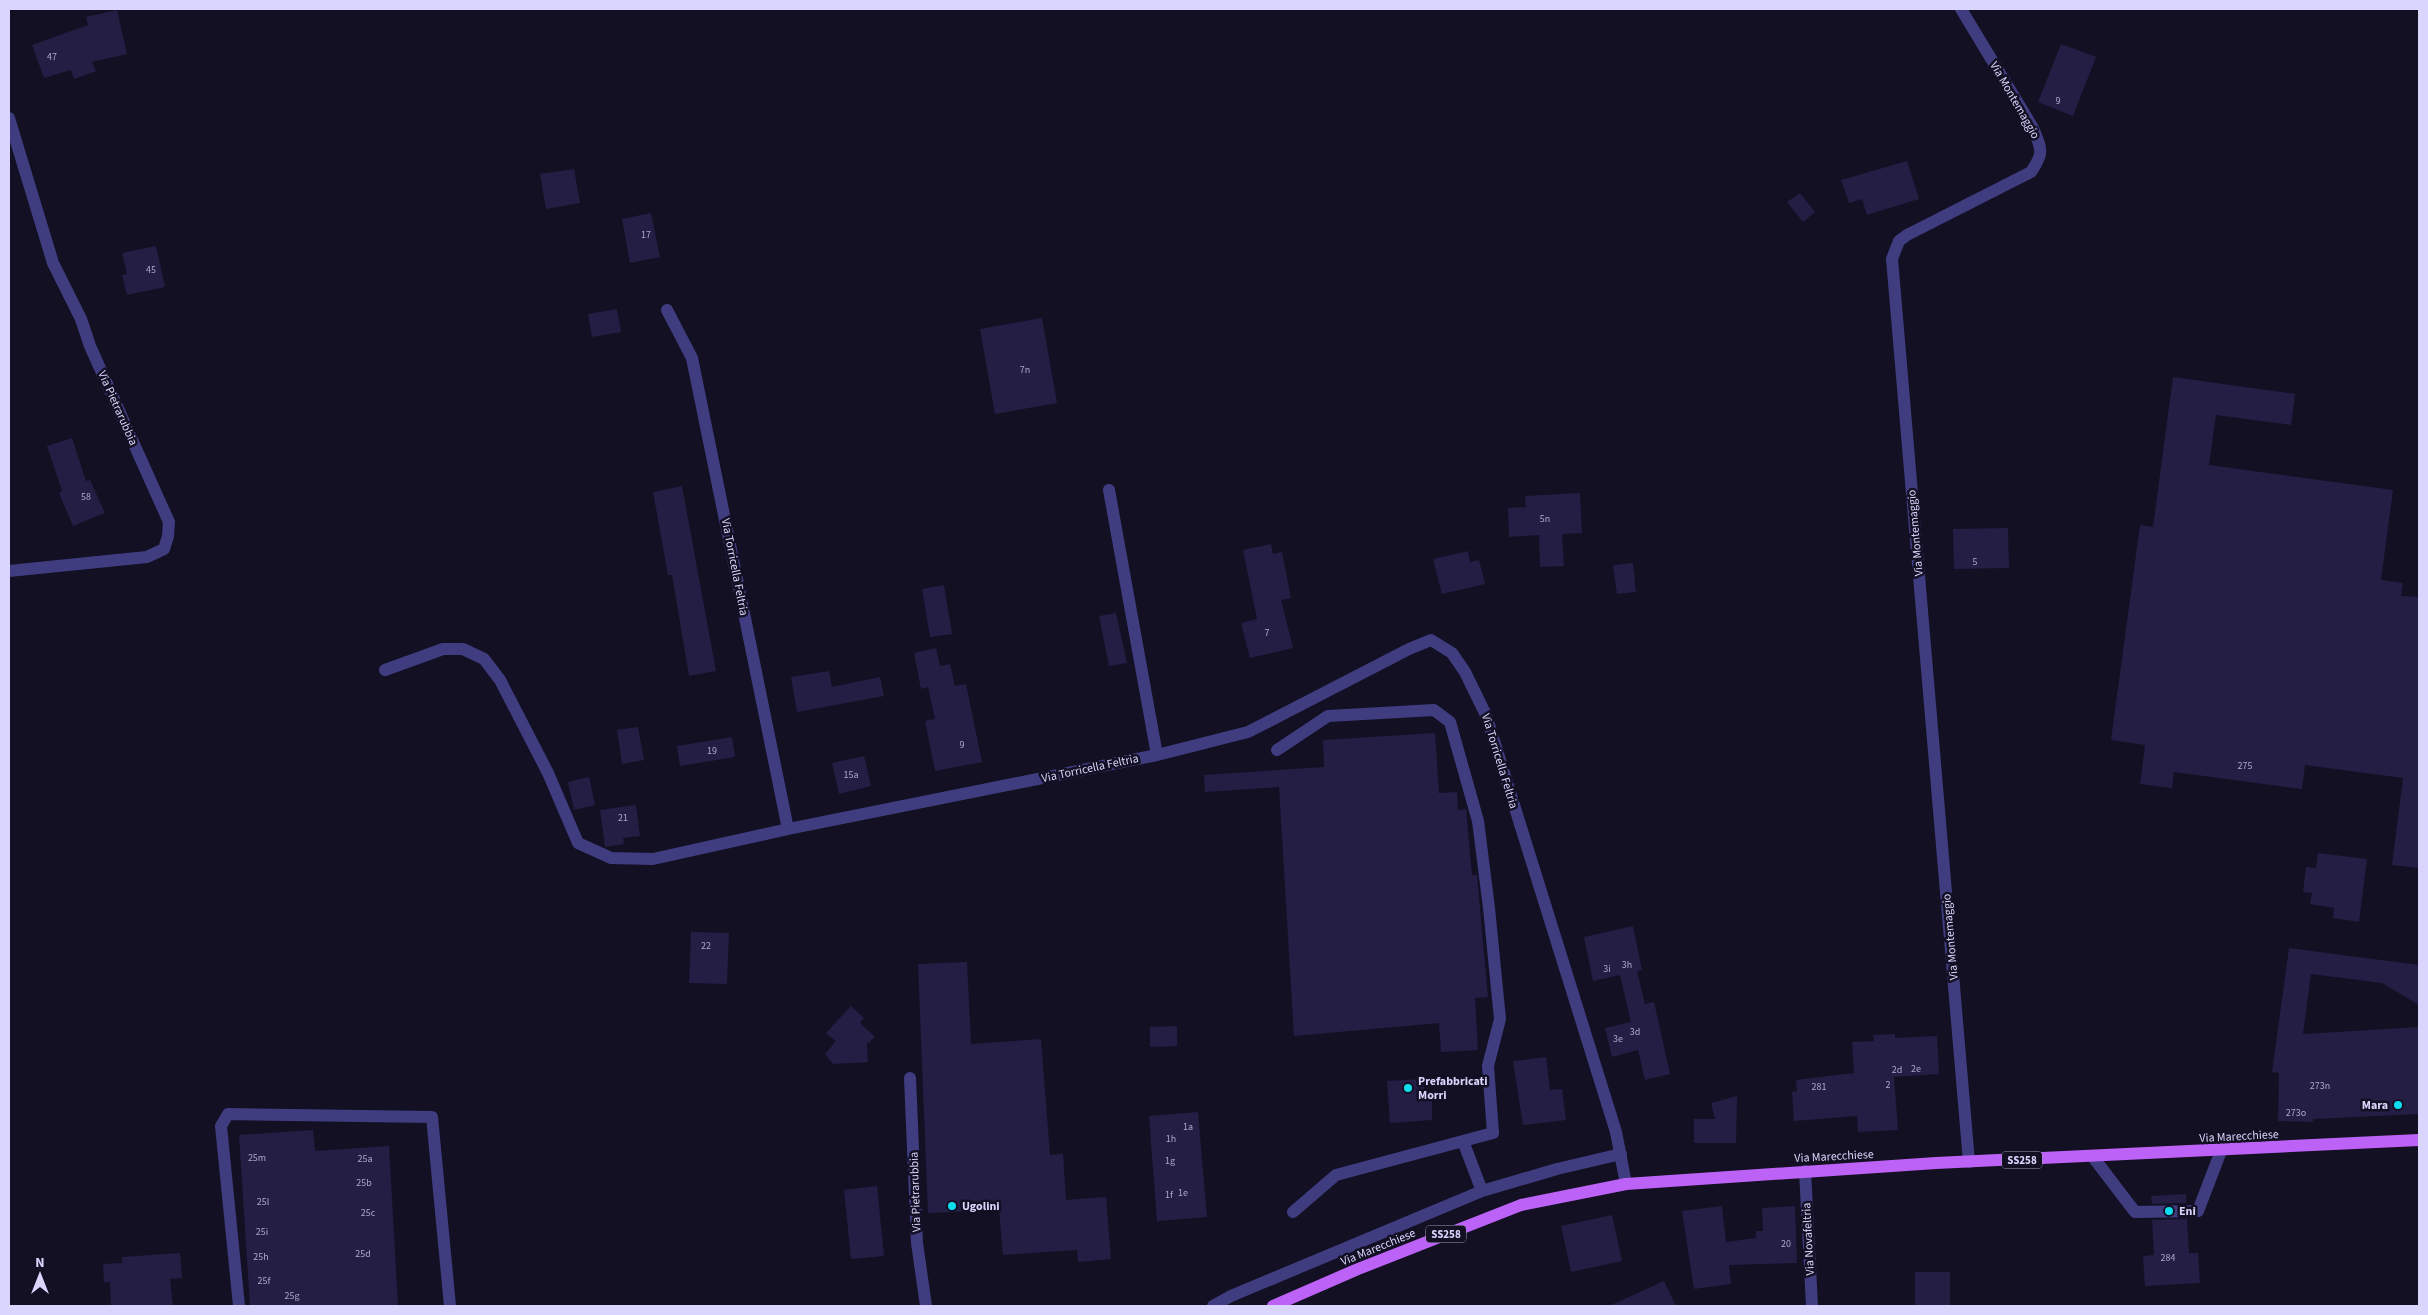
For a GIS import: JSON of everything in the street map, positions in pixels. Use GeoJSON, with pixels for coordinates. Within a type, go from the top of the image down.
{"type":"FeatureCollection","features":[{"type":"Feature","properties":{"kind":"main road","name":"Via Marecchiese"},"geometry":{"type":"LineString","coordinates":[[1272,1306],[1358,1269],[1522,1205],[1626,1184],[1805,1171],[2419,1140]]}},
{"type":"Feature","properties":{"kind":"street","name":"Via Montemaggio"},"geometry":{"type":"LineString","coordinates":[[1961,9],[2033,128],[2040,145],[2041,158],[2031,172],[1907,235],[1899,242],[1892,259],[1969,1162]]}},
{"type":"Feature","properties":{"kind":"street","name":"Via Pietrarubbia"},"geometry":{"type":"LineString","coordinates":[[9,118],[53,263],[81,319],[90,346],[169,522],[168,536],[164,549],[148,557],[9,571]]}},
{"type":"Feature","properties":{"kind":"street","name":"Via Torricella Feltria"},"geometry":{"type":"LineString","coordinates":[[667,310],[692,358],[788,829]]}},
{"type":"Feature","properties":{"kind":"street"},"geometry":{"type":"LineString","coordinates":[[1109,490],[1158,754]]}},
{"type":"Feature","properties":{"kind":"street","name":"Via Torricella Feltria"},"geometry":{"type":"LineString","coordinates":[[385,670],[443,649],[463,649],[484,659],[500,680],[548,773],[578,843],[611,858],[653,859],[788,829],[1158,754],[1248,732],[1409,649],[1431,640],[1452,653],[1465,672],[1486,715],[1613,1123],[1626,1184]]}},
{"type":"Feature","properties":{"kind":"street"},"geometry":{"type":"LineString","coordinates":[[1277,750],[1328,716],[1434,710],[1450,722],[1478,821],[1500,1018],[1488,1066],[1493,1133],[1336,1175],[1293,1212]]}},
{"type":"Feature","properties":{"kind":"street","name":"Via Pietrarubbia"},"geometry":{"type":"LineString","coordinates":[[910,1078],[917,1243],[926,1306]]}},
{"type":"Feature","properties":{"kind":"street"},"geometry":{"type":"LineString","coordinates":[[239,1306],[222,1126],[228,1114],[432,1117],[450,1306]]}},
{"type":"Feature","properties":{"kind":"street"},"geometry":{"type":"LineString","coordinates":[[1463,1141],[1482,1191]]}},
{"type":"Feature","properties":{"kind":"street"},"geometry":{"type":"LineString","coordinates":[[2092,1157],[2135,1212],[2198,1211],[2221,1151]]}},
{"type":"Feature","properties":{"kind":"street"},"geometry":{"type":"LineString","coordinates":[[1213,1306],[1231,1296],[1482,1191],[1557,1169],[1621,1154]]}},
{"type":"Feature","properties":{"kind":"street","name":"Via Novafeltria"},"geometry":{"type":"LineString","coordinates":[[1805,1171],[1812,1306]]}},
{"type":"Feature","properties":{"kind":"building"},"geometry":{"type":"Polygon","coordinates":[[[117,10],[127,54],[92,62],[96,71],[74,79],[71,70],[44,78],[32,45],[88,25],[86,17],[117,10]]]}},
{"type":"Feature","properties":{"kind":"building"},"geometry":{"type":"Polygon","coordinates":[[[2061,44],[2096,57],[2073,116],[2038,102],[2061,44]]]}},
{"type":"Feature","properties":{"kind":"building"},"geometry":{"type":"Polygon","coordinates":[[[1907,161],[1919,199],[1867,215],[1862,199],[1849,203],[1841,180],[1907,161]]]}},
{"type":"Feature","properties":{"kind":"building"},"geometry":{"type":"Polygon","coordinates":[[[574,169],[580,203],[546,209],[540,174],[574,169]]]}},
{"type":"Feature","properties":{"kind":"building"},"geometry":{"type":"Polygon","coordinates":[[[1800,193],[1815,212],[1803,222],[1787,202],[1800,193]]]}},
{"type":"Feature","properties":{"kind":"building"},"geometry":{"type":"Polygon","coordinates":[[[651,213],[660,257],[630,263],[622,219],[651,213]]]}},
{"type":"Feature","properties":{"kind":"building"},"geometry":{"type":"Polygon","coordinates":[[[156,246],[165,287],[127,295],[122,275],[127,274],[122,253],[156,246]]]}},
{"type":"Feature","properties":{"kind":"building"},"geometry":{"type":"Polygon","coordinates":[[[617,309],[621,332],[592,337],[588,314],[617,309]]]}},
{"type":"Feature","properties":{"kind":"building"},"geometry":{"type":"Polygon","coordinates":[[[1042,318],[1057,403],[995,414],[980,329],[1042,318]]]}},
{"type":"Feature","properties":{"kind":"building"},"geometry":{"type":"Polygon","coordinates":[[[2173,377],[2295,394],[2291,425],[2216,415],[2209,465],[2393,490],[2381,580],[2403,583],[2401,596],[2419,597],[2418,868],[2392,865],[2403,778],[2305,765],[2302,789],[2174,772],[2172,788],[2140,784],[2145,745],[2111,740],[2140,525],[2153,527],[2173,377]]]}},
{"type":"Feature","properties":{"kind":"building"},"geometry":{"type":"Polygon","coordinates":[[[72,438],[86,481],[90,480],[105,513],[73,526],[59,493],[62,491],[47,446],[72,438]]]}},
{"type":"Feature","properties":{"kind":"building"},"geometry":{"type":"Polygon","coordinates":[[[682,486],[716,671],[689,676],[672,575],[668,575],[653,492],[682,486]]]}},
{"type":"Feature","properties":{"kind":"building"},"geometry":{"type":"Polygon","coordinates":[[[1580,493],[1582,533],[1562,534],[1564,566],[1540,567],[1539,535],[1509,537],[1508,508],[1526,507],[1525,496],[1580,493]]]}},
{"type":"Feature","properties":{"kind":"building"},"geometry":{"type":"Polygon","coordinates":[[[2008,528],[2009,568],[1954,569],[1953,529],[2008,528]]]}},
{"type":"Feature","properties":{"kind":"building"},"geometry":{"type":"Polygon","coordinates":[[[1271,544],[1273,554],[1282,552],[1291,598],[1281,600],[1293,648],[1250,658],[1241,623],[1257,619],[1243,550],[1271,544]]]}},
{"type":"Feature","properties":{"kind":"building"},"geometry":{"type":"Polygon","coordinates":[[[1468,551],[1470,562],[1479,560],[1485,584],[1442,594],[1433,559],[1468,551]]]}},
{"type":"Feature","properties":{"kind":"building"},"geometry":{"type":"Polygon","coordinates":[[[1633,563],[1636,592],[1617,594],[1613,565],[1633,563]]]}},
{"type":"Feature","properties":{"kind":"building"},"geometry":{"type":"Polygon","coordinates":[[[944,585],[952,634],[930,637],[922,589],[944,585]]]}},
{"type":"Feature","properties":{"kind":"building"},"geometry":{"type":"Polygon","coordinates":[[[1116,613],[1127,663],[1109,666],[1099,616],[1116,613]]]}},
{"type":"Feature","properties":{"kind":"building"},"geometry":{"type":"Polygon","coordinates":[[[936,648],[940,666],[950,664],[955,686],[966,684],[982,762],[935,771],[925,721],[935,719],[928,687],[921,689],[914,653],[936,648]]]}},
{"type":"Feature","properties":{"kind":"building"},"geometry":{"type":"Polygon","coordinates":[[[829,671],[832,687],[880,677],[884,696],[797,712],[791,677],[829,671]]]}},
{"type":"Feature","properties":{"kind":"building"},"geometry":{"type":"Polygon","coordinates":[[[638,727],[644,760],[622,764],[617,730],[638,727]]]}},
{"type":"Feature","properties":{"kind":"building"},"geometry":{"type":"Polygon","coordinates":[[[1435,733],[1439,793],[1457,792],[1458,810],[1466,809],[1472,875],[1477,875],[1488,997],[1475,998],[1478,1050],[1441,1052],[1439,1023],[1294,1036],[1279,787],[1205,792],[1204,775],[1324,767],[1323,740],[1435,733]]]}},
{"type":"Feature","properties":{"kind":"building"},"geometry":{"type":"Polygon","coordinates":[[[732,737],[735,757],[680,766],[677,746],[732,737]]]}},
{"type":"Feature","properties":{"kind":"building"},"geometry":{"type":"Polygon","coordinates":[[[864,756],[871,786],[839,794],[832,763],[864,756]]]}},
{"type":"Feature","properties":{"kind":"building"},"geometry":{"type":"Polygon","coordinates":[[[589,777],[595,805],[574,810],[568,782],[589,777]]]}},
{"type":"Feature","properties":{"kind":"building"},"geometry":{"type":"Polygon","coordinates":[[[636,805],[640,836],[623,838],[624,844],[605,847],[600,810],[636,805]]]}},
{"type":"Feature","properties":{"kind":"building"},"geometry":{"type":"Polygon","coordinates":[[[2318,853],[2367,859],[2359,922],[2333,918],[2334,908],[2310,904],[2312,893],[2303,892],[2306,867],[2316,868],[2318,853]]]}},
{"type":"Feature","properties":{"kind":"building"},"geometry":{"type":"Polygon","coordinates":[[[1633,926],[1642,970],[1637,971],[1645,1004],[1654,1002],[1670,1074],[1645,1080],[1638,1050],[1612,1057],[1605,1028],[1631,1022],[1620,975],[1593,981],[1584,937],[1633,926]]]}},
{"type":"Feature","properties":{"kind":"building"},"geometry":{"type":"Polygon","coordinates":[[[691,932],[729,933],[727,984],[689,983],[691,932]]]}},
{"type":"Feature","properties":{"kind":"building"},"geometry":{"type":"Polygon","coordinates":[[[2289,948],[2419,965],[2419,1005],[2382,983],[2311,974],[2303,1034],[2419,1027],[2419,1114],[2313,1119],[2313,1122],[2278,1121],[2279,1073],[2272,1072],[2289,948]]]}},
{"type":"Feature","properties":{"kind":"building"},"geometry":{"type":"Polygon","coordinates":[[[967,962],[971,1044],[1041,1039],[1050,1155],[1063,1154],[1066,1200],[1106,1197],[1111,1259],[1078,1262],[1077,1250],[1003,1255],[999,1210],[928,1213],[918,964],[967,962]]]}},
{"type":"Feature","properties":{"kind":"building"},"geometry":{"type":"Polygon","coordinates":[[[851,1006],[864,1018],[860,1023],[875,1037],[867,1044],[868,1062],[833,1064],[825,1054],[836,1041],[826,1033],[851,1006]]]}},
{"type":"Feature","properties":{"kind":"building"},"geometry":{"type":"Polygon","coordinates":[[[1177,1026],[1177,1046],[1150,1047],[1150,1027],[1177,1026]]]}},
{"type":"Feature","properties":{"kind":"building"},"geometry":{"type":"Polygon","coordinates":[[[1895,1034],[1895,1038],[1937,1036],[1939,1074],[1894,1077],[1898,1130],[1858,1132],[1857,1116],[1794,1121],[1792,1092],[1797,1091],[1796,1080],[1854,1073],[1852,1042],[1874,1041],[1873,1035],[1895,1034]]]}},
{"type":"Feature","properties":{"kind":"building"},"geometry":{"type":"Polygon","coordinates":[[[1546,1057],[1550,1090],[1562,1089],[1566,1120],[1523,1125],[1513,1061],[1546,1057]]]}},
{"type":"Feature","properties":{"kind":"building"},"geometry":{"type":"Polygon","coordinates":[[[1423,1079],[1425,1098],[1432,1098],[1432,1120],[1390,1123],[1387,1081],[1423,1079]]]}},
{"type":"Feature","properties":{"kind":"building"},"geometry":{"type":"Polygon","coordinates":[[[1737,1096],[1736,1143],[1694,1143],[1694,1119],[1715,1119],[1711,1103],[1737,1096]]]}},
{"type":"Feature","properties":{"kind":"building"},"geometry":{"type":"Polygon","coordinates":[[[1198,1112],[1207,1217],[1157,1221],[1149,1116],[1198,1112]]]}},
{"type":"Feature","properties":{"kind":"building"},"geometry":{"type":"Polygon","coordinates":[[[313,1130],[315,1151],[389,1146],[398,1306],[250,1306],[239,1135],[313,1130]]]}},
{"type":"Feature","properties":{"kind":"building"},"geometry":{"type":"Polygon","coordinates":[[[877,1186],[884,1256],[851,1259],[844,1190],[877,1186]]]}},
{"type":"Feature","properties":{"kind":"building"},"geometry":{"type":"Polygon","coordinates":[[[2186,1194],[2186,1203],[2152,1204],[2151,1196],[2186,1194]]]}},
{"type":"Feature","properties":{"kind":"building"},"geometry":{"type":"Polygon","coordinates":[[[1722,1206],[1726,1242],[1756,1238],[1756,1231],[1763,1231],[1762,1208],[1795,1206],[1797,1263],[1729,1265],[1731,1284],[1694,1289],[1682,1211],[1722,1206]]]}},
{"type":"Feature","properties":{"kind":"building"},"geometry":{"type":"Polygon","coordinates":[[[1612,1215],[1622,1261],[1571,1272],[1561,1226],[1612,1215]]]}},
{"type":"Feature","properties":{"kind":"building"},"geometry":{"type":"Polygon","coordinates":[[[2187,1219],[2189,1253],[2198,1253],[2200,1283],[2145,1286],[2143,1256],[2154,1255],[2152,1220],[2187,1219]]]}},
{"type":"Feature","properties":{"kind":"building"},"geometry":{"type":"Polygon","coordinates":[[[180,1253],[182,1278],[170,1279],[173,1306],[111,1306],[110,1282],[104,1282],[103,1264],[122,1263],[122,1257],[180,1253]]]}},
{"type":"Feature","properties":{"kind":"building"},"geometry":{"type":"Polygon","coordinates":[[[1915,1272],[1950,1272],[1950,1306],[1915,1306],[1915,1272]]]}},
{"type":"Feature","properties":{"kind":"building"},"geometry":{"type":"Polygon","coordinates":[[[1664,1281],[1676,1306],[1609,1306],[1664,1281]]]}},
{"type":"Feature","properties":{"kind":"place","name":"Prefabbricati Morri"},"geometry":{"type":"Point","coordinates":[1408,1088]}},
{"type":"Feature","properties":{"kind":"place","name":"Mara"},"geometry":{"type":"Point","coordinates":[2398,1105]}},
{"type":"Feature","properties":{"kind":"place","name":"Ugolini"},"geometry":{"type":"Point","coordinates":[952,1206]}},
{"type":"Feature","properties":{"kind":"place","name":"Eni"},"geometry":{"type":"Point","coordinates":[2169,1211]}}]}
